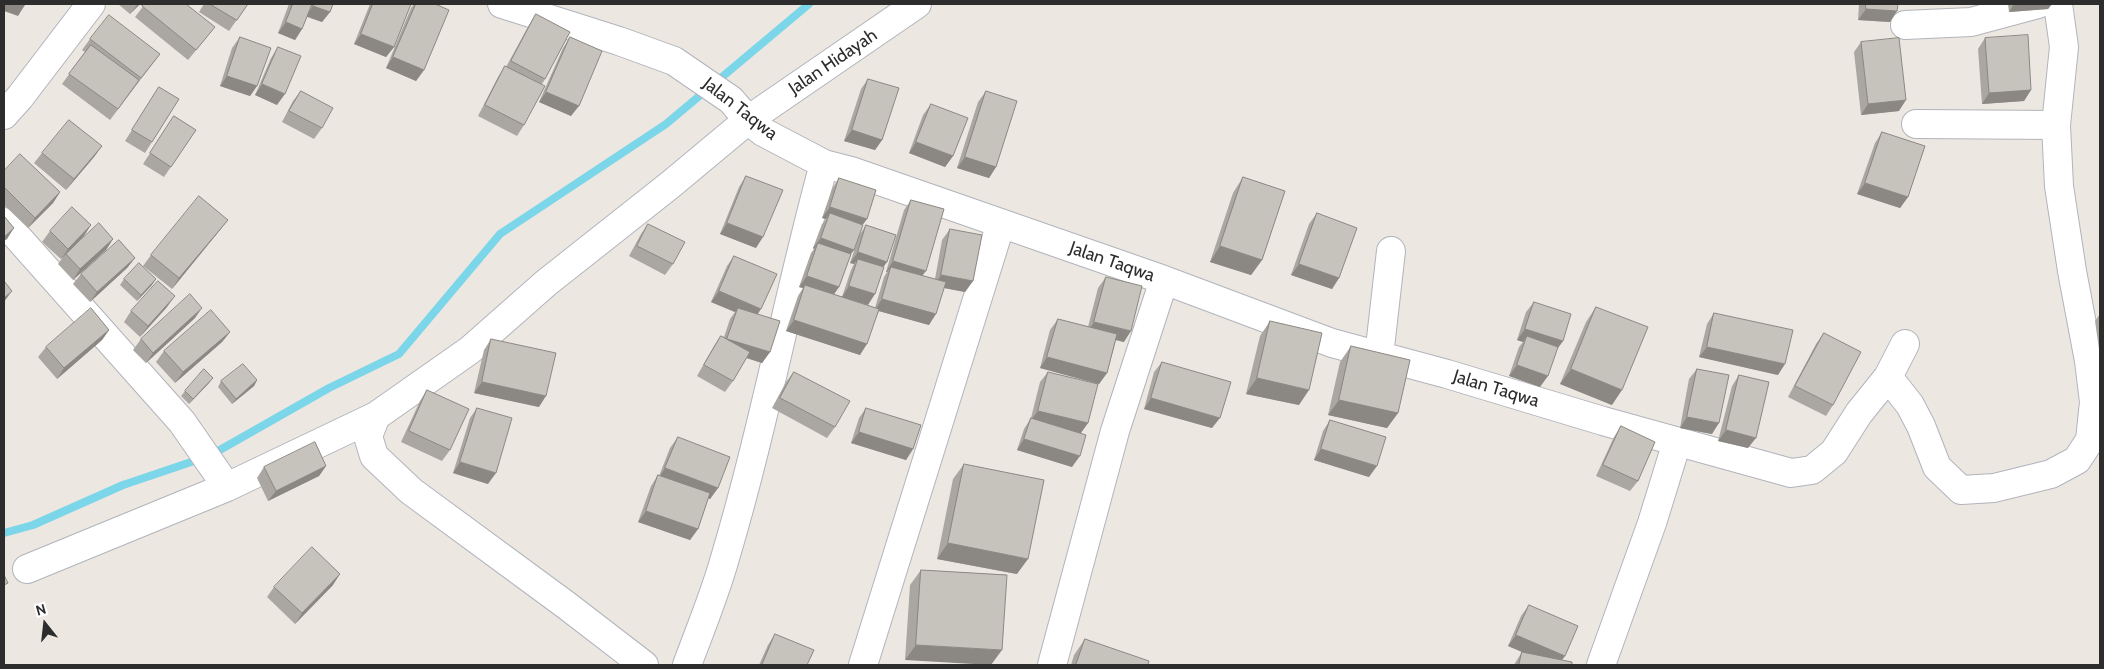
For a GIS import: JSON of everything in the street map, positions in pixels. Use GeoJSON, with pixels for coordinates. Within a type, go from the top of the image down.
{"type":"FeatureCollection","features":[{"type":"Feature","properties":{"kind":"street"},"geometry":{"type":"LineString","coordinates":[[4,115],[20,98],[92,4]]}},
{"type":"Feature","properties":{"kind":"street","name":"Jalan Taqwa"},"geometry":{"type":"LineString","coordinates":[[502,4],[619,41],[674,61],[695,73],[740,110],[763,132],[824,164],[851,171],[1164,280],[1332,343],[1791,473],[1812,470],[1834,452],[1859,413],[1888,377],[1905,344]]}},
{"type":"Feature","properties":{"kind":"street","name":"Jalan Hidayah"},"geometry":{"type":"LineString","coordinates":[[27,570],[221,478],[376,416],[470,350],[546,284],[670,185],[740,110],[917,4]]}},
{"type":"Feature","properties":{"kind":"street"},"geometry":{"type":"LineString","coordinates":[[1905,25],[1971,22],[2038,4]]}},
{"type":"Feature","properties":{"kind":"street"},"geometry":{"type":"LineString","coordinates":[[1888,377],[1910,405],[1921,426],[1937,467],[1961,490],[1994,488],[2052,474],[2077,460],[2090,440],[2094,402],[2090,302],[2072,271],[2059,186],[2056,125],[2064,46],[2058,4]]}},
{"type":"Feature","properties":{"kind":"street"},"geometry":{"type":"LineString","coordinates":[[1916,124],[2056,125]]}},
{"type":"Feature","properties":{"kind":"street"},"geometry":{"type":"LineString","coordinates":[[687,665],[725,560],[749,474],[804,239],[824,164]]}},
{"type":"Feature","properties":{"kind":"street"},"geometry":{"type":"LineString","coordinates":[[4,222],[182,422],[221,478]]}},
{"type":"Feature","properties":{"kind":"street"},"geometry":{"type":"LineString","coordinates":[[864,665],[1001,223]]}},
{"type":"Feature","properties":{"kind":"street"},"geometry":{"type":"LineString","coordinates":[[1379,356],[1391,251]]}},
{"type":"Feature","properties":{"kind":"street"},"geometry":{"type":"LineString","coordinates":[[1052,665],[1115,430],[1164,280]]}},
{"type":"Feature","properties":{"kind":"street"},"geometry":{"type":"LineString","coordinates":[[376,416],[368,436],[374,456],[411,491],[644,665]]}},
{"type":"Feature","properties":{"kind":"street"},"geometry":{"type":"LineString","coordinates":[[1601,665],[1652,522],[1677,442]]}},
{"type":"Feature","properties":{"kind":"building"},"geometry":{"type":"Polygon","coordinates":[[[145,4],[186,4],[215,27],[196,50],[142,6],[145,4]]]}},
{"type":"Feature","properties":{"kind":"building"},"geometry":{"type":"Polygon","coordinates":[[[210,4],[248,4],[237,20],[210,4]]]}},
{"type":"Feature","properties":{"kind":"building"},"geometry":{"type":"Polygon","coordinates":[[[293,4],[312,4],[302,29],[286,22],[293,4]]]}},
{"type":"Feature","properties":{"kind":"building"},"geometry":{"type":"Polygon","coordinates":[[[314,4],[333,4],[330,12],[313,6],[314,4]]]}},
{"type":"Feature","properties":{"kind":"building"},"geometry":{"type":"Polygon","coordinates":[[[373,4],[411,4],[394,47],[361,34],[373,4]]]}},
{"type":"Feature","properties":{"kind":"building"},"geometry":{"type":"Polygon","coordinates":[[[416,4],[435,4],[449,10],[424,70],[393,57],[416,4]]]}},
{"type":"Feature","properties":{"kind":"building"},"geometry":{"type":"Polygon","coordinates":[[[1866,4],[1898,4],[1897,11],[1866,9],[1866,4]]]}},
{"type":"Feature","properties":{"kind":"building"},"geometry":{"type":"Polygon","coordinates":[[[536,14],[570,32],[545,79],[511,61],[536,14]]]}},
{"type":"Feature","properties":{"kind":"building"},"geometry":{"type":"Polygon","coordinates":[[[109,15],[160,54],[141,78],[90,39],[109,15]]]}},
{"type":"Feature","properties":{"kind":"building"},"geometry":{"type":"Polygon","coordinates":[[[2028,35],[2031,90],[1989,93],[1985,38],[2028,35]]]}},
{"type":"Feature","properties":{"kind":"building"},"geometry":{"type":"Polygon","coordinates":[[[240,37],[271,48],[257,86],[227,76],[240,37]]]}},
{"type":"Feature","properties":{"kind":"building"},"geometry":{"type":"Polygon","coordinates":[[[570,37],[602,51],[579,106],[546,92],[570,37]]]}},
{"type":"Feature","properties":{"kind":"building"},"geometry":{"type":"Polygon","coordinates":[[[1899,38],[1906,100],[1868,104],[1861,42],[1899,38]]]}},
{"type":"Feature","properties":{"kind":"building"},"geometry":{"type":"Polygon","coordinates":[[[91,45],[139,80],[118,109],[69,74],[91,45]]]}},
{"type":"Feature","properties":{"kind":"building"},"geometry":{"type":"Polygon","coordinates":[[[278,47],[301,56],[285,94],[262,84],[278,47]]]}},
{"type":"Feature","properties":{"kind":"building"},"geometry":{"type":"Polygon","coordinates":[[[505,66],[545,86],[524,125],[485,105],[505,66]]]}},
{"type":"Feature","properties":{"kind":"building"},"geometry":{"type":"Polygon","coordinates":[[[868,79],[899,88],[882,140],[852,130],[868,79]]]}},
{"type":"Feature","properties":{"kind":"building"},"geometry":{"type":"Polygon","coordinates":[[[159,87],[179,99],[152,142],[132,130],[159,87]]]}},
{"type":"Feature","properties":{"kind":"building"},"geometry":{"type":"Polygon","coordinates":[[[301,91],[333,108],[322,128],[289,111],[301,91]]]}},
{"type":"Feature","properties":{"kind":"building"},"geometry":{"type":"Polygon","coordinates":[[[986,91],[1017,101],[996,167],[965,157],[986,91]]]}},
{"type":"Feature","properties":{"kind":"building"},"geometry":{"type":"Polygon","coordinates":[[[931,104],[968,118],[953,156],[916,142],[931,104]]]}},
{"type":"Feature","properties":{"kind":"building"},"geometry":{"type":"Polygon","coordinates":[[[174,116],[196,130],[171,167],[150,153],[174,116]]]}},
{"type":"Feature","properties":{"kind":"building"},"geometry":{"type":"Polygon","coordinates":[[[69,120],[102,146],[74,179],[42,153],[69,120]]]}},
{"type":"Feature","properties":{"kind":"building"},"geometry":{"type":"Polygon","coordinates":[[[1882,132],[1925,146],[1908,197],[1865,183],[1882,132]]]}},
{"type":"Feature","properties":{"kind":"building"},"geometry":{"type":"Polygon","coordinates":[[[20,154],[60,192],[35,218],[4,187],[4,171],[20,154]]]}},
{"type":"Feature","properties":{"kind":"building"},"geometry":{"type":"Polygon","coordinates":[[[746,176],[783,190],[763,237],[727,223],[746,176]]]}},
{"type":"Feature","properties":{"kind":"building"},"geometry":{"type":"Polygon","coordinates":[[[1243,177],[1285,191],[1262,260],[1220,246],[1243,177]]]}},
{"type":"Feature","properties":{"kind":"building"},"geometry":{"type":"Polygon","coordinates":[[[839,178],[876,190],[867,219],[830,207],[839,178]]]}},
{"type":"Feature","properties":{"kind":"building"},"geometry":{"type":"Polygon","coordinates":[[[199,196],[228,220],[179,278],[151,255],[199,196]]]}},
{"type":"Feature","properties":{"kind":"building"},"geometry":{"type":"Polygon","coordinates":[[[911,200],[944,209],[926,271],[893,261],[911,200]]]}},
{"type":"Feature","properties":{"kind":"building"},"geometry":{"type":"Polygon","coordinates":[[[72,207],[91,225],[68,249],[50,231],[72,207]]]}},
{"type":"Feature","properties":{"kind":"building"},"geometry":{"type":"Polygon","coordinates":[[[830,213],[863,225],[854,250],[821,238],[830,213]]]}},
{"type":"Feature","properties":{"kind":"building"},"geometry":{"type":"Polygon","coordinates":[[[1317,213],[1357,228],[1339,278],[1299,264],[1317,213]]]}},
{"type":"Feature","properties":{"kind":"building"},"geometry":{"type":"Polygon","coordinates":[[[4,216],[14,228],[4,237],[4,216]]]}},
{"type":"Feature","properties":{"kind":"building"},"geometry":{"type":"Polygon","coordinates":[[[99,223],[113,239],[80,269],[66,254],[99,223]]]}},
{"type":"Feature","properties":{"kind":"building"},"geometry":{"type":"Polygon","coordinates":[[[648,224],[685,242],[673,264],[637,246],[648,224]]]}},
{"type":"Feature","properties":{"kind":"building"},"geometry":{"type":"Polygon","coordinates":[[[866,225],[896,235],[887,262],[858,252],[866,225]]]}},
{"type":"Feature","properties":{"kind":"building"},"geometry":{"type":"Polygon","coordinates":[[[950,229],[982,235],[973,281],[941,275],[950,229]]]}},
{"type":"Feature","properties":{"kind":"building"},"geometry":{"type":"Polygon","coordinates":[[[119,240],[135,258],[97,292],[81,274],[119,240]]]}},
{"type":"Feature","properties":{"kind":"building"},"geometry":{"type":"Polygon","coordinates":[[[818,243],[851,254],[839,287],[807,276],[818,243]]]}},
{"type":"Feature","properties":{"kind":"building"},"geometry":{"type":"Polygon","coordinates":[[[734,256],[777,274],[761,309],[719,291],[734,256]]]}},
{"type":"Feature","properties":{"kind":"building"},"geometry":{"type":"Polygon","coordinates":[[[858,259],[884,267],[875,294],[849,286],[858,259]]]}},
{"type":"Feature","properties":{"kind":"building"},"geometry":{"type":"Polygon","coordinates":[[[139,263],[156,279],[141,295],[124,279],[139,263]]]}},
{"type":"Feature","properties":{"kind":"building"},"geometry":{"type":"Polygon","coordinates":[[[891,267],[946,282],[936,314],[882,299],[891,267]]]}},
{"type":"Feature","properties":{"kind":"building"},"geometry":{"type":"Polygon","coordinates":[[[1106,277],[1142,286],[1131,331],[1094,322],[1106,277]]]}},
{"type":"Feature","properties":{"kind":"building"},"geometry":{"type":"Polygon","coordinates":[[[4,281],[12,291],[4,298],[4,281]]]}},
{"type":"Feature","properties":{"kind":"building"},"geometry":{"type":"Polygon","coordinates":[[[158,281],[175,296],[148,326],[131,311],[158,281]]]}},
{"type":"Feature","properties":{"kind":"building"},"geometry":{"type":"Polygon","coordinates":[[[805,285],[879,309],[867,344],[794,320],[805,285]]]}},
{"type":"Feature","properties":{"kind":"building"},"geometry":{"type":"Polygon","coordinates":[[[190,294],[202,308],[153,353],[141,339],[190,294]]]}},
{"type":"Feature","properties":{"kind":"building"},"geometry":{"type":"Polygon","coordinates":[[[1534,302],[1571,314],[1563,341],[1525,329],[1534,302]]]}},
{"type":"Feature","properties":{"kind":"building"},"geometry":{"type":"Polygon","coordinates":[[[1596,307],[1648,327],[1622,390],[1571,369],[1596,307]]]}},
{"type":"Feature","properties":{"kind":"building"},"geometry":{"type":"Polygon","coordinates":[[[91,308],[109,330],[64,368],[46,347],[91,308]]]}},
{"type":"Feature","properties":{"kind":"building"},"geometry":{"type":"Polygon","coordinates":[[[738,308],[780,321],[770,352],[727,339],[738,308]]]}},
{"type":"Feature","properties":{"kind":"building"},"geometry":{"type":"Polygon","coordinates":[[[211,310],[230,332],[183,372],[164,351],[211,310]]]}},
{"type":"Feature","properties":{"kind":"building"},"geometry":{"type":"Polygon","coordinates":[[[1714,313],[1793,330],[1785,364],[1707,347],[1714,313]]]}},
{"type":"Feature","properties":{"kind":"building"},"geometry":{"type":"Polygon","coordinates":[[[1058,319],[1117,334],[1107,373],[1047,357],[1058,319]]]}},
{"type":"Feature","properties":{"kind":"building"},"geometry":{"type":"Polygon","coordinates":[[[1270,321],[1322,333],[1309,390],[1257,378],[1270,321]]]}},
{"type":"Feature","properties":{"kind":"building"},"geometry":{"type":"Polygon","coordinates":[[[1824,333],[1861,352],[1833,405],[1795,386],[1824,333]]]}},
{"type":"Feature","properties":{"kind":"building"},"geometry":{"type":"Polygon","coordinates":[[[721,336],[750,352],[733,381],[704,365],[721,336]]]}},
{"type":"Feature","properties":{"kind":"building"},"geometry":{"type":"Polygon","coordinates":[[[1527,336],[1558,347],[1548,376],[1517,365],[1527,336]]]}},
{"type":"Feature","properties":{"kind":"building"},"geometry":{"type":"Polygon","coordinates":[[[491,339],[556,353],[546,396],[482,382],[491,339]]]}},
{"type":"Feature","properties":{"kind":"building"},"geometry":{"type":"Polygon","coordinates":[[[1351,346],[1410,360],[1398,413],[1339,400],[1351,346]]]}},
{"type":"Feature","properties":{"kind":"building"},"geometry":{"type":"Polygon","coordinates":[[[1162,362],[1231,382],[1220,418],[1151,398],[1162,362]]]}},
{"type":"Feature","properties":{"kind":"building"},"geometry":{"type":"Polygon","coordinates":[[[243,364],[257,380],[236,399],[221,381],[243,364]]]}},
{"type":"Feature","properties":{"kind":"building"},"geometry":{"type":"Polygon","coordinates":[[[204,369],[213,378],[193,399],[185,391],[204,369]]]}},
{"type":"Feature","properties":{"kind":"building"},"geometry":{"type":"Polygon","coordinates":[[[1697,369],[1729,375],[1719,423],[1687,417],[1697,369]]]}},
{"type":"Feature","properties":{"kind":"building"},"geometry":{"type":"Polygon","coordinates":[[[794,372],[850,401],[835,427],[780,398],[794,372]]]}},
{"type":"Feature","properties":{"kind":"building"},"geometry":{"type":"Polygon","coordinates":[[[1048,372],[1098,384],[1088,423],[1038,411],[1048,372]]]}},
{"type":"Feature","properties":{"kind":"building"},"geometry":{"type":"Polygon","coordinates":[[[1739,375],[1769,382],[1756,438],[1726,430],[1739,375]]]}},
{"type":"Feature","properties":{"kind":"building"},"geometry":{"type":"Polygon","coordinates":[[[427,390],[469,409],[450,450],[409,431],[427,390]]]}},
{"type":"Feature","properties":{"kind":"building"},"geometry":{"type":"Polygon","coordinates":[[[477,408],[512,418],[496,473],[460,462],[477,408]]]}},
{"type":"Feature","properties":{"kind":"building"},"geometry":{"type":"Polygon","coordinates":[[[866,408],[921,425],[913,449],[859,432],[866,408]]]}},
{"type":"Feature","properties":{"kind":"building"},"geometry":{"type":"Polygon","coordinates":[[[1031,418],[1086,435],[1080,456],[1024,439],[1031,418]]]}},
{"type":"Feature","properties":{"kind":"building"},"geometry":{"type":"Polygon","coordinates":[[[1330,420],[1386,437],[1377,466],[1321,449],[1330,420]]]}},
{"type":"Feature","properties":{"kind":"building"},"geometry":{"type":"Polygon","coordinates":[[[1621,426],[1655,442],[1638,481],[1603,465],[1621,426]]]}},
{"type":"Feature","properties":{"kind":"building"},"geometry":{"type":"Polygon","coordinates":[[[678,437],[730,457],[718,488],[665,468],[678,437]]]}},
{"type":"Feature","properties":{"kind":"building"},"geometry":{"type":"Polygon","coordinates":[[[315,442],[326,466],[276,491],[264,467],[315,442]]]}},
{"type":"Feature","properties":{"kind":"building"},"geometry":{"type":"Polygon","coordinates":[[[964,464],[1044,480],[1028,559],[948,543],[964,464]]]}},
{"type":"Feature","properties":{"kind":"building"},"geometry":{"type":"Polygon","coordinates":[[[658,475],[710,493],[698,529],[646,511],[658,475]]]}},
{"type":"Feature","properties":{"kind":"building"},"geometry":{"type":"Polygon","coordinates":[[[312,547],[340,574],[302,613],[274,587],[312,547]]]}},
{"type":"Feature","properties":{"kind":"building"},"geometry":{"type":"Polygon","coordinates":[[[921,570],[1007,575],[1002,650],[916,645],[921,570]]]}},
{"type":"Feature","properties":{"kind":"building"},"geometry":{"type":"Polygon","coordinates":[[[4,575],[8,583],[4,585],[4,575]]]}},
{"type":"Feature","properties":{"kind":"building"},"geometry":{"type":"Polygon","coordinates":[[[1529,605],[1578,626],[1565,656],[1516,635],[1529,605]]]}},
{"type":"Feature","properties":{"kind":"building"},"geometry":{"type":"Polygon","coordinates":[[[775,634],[814,650],[807,665],[762,665],[775,634]]]}},
{"type":"Feature","properties":{"kind":"building"},"geometry":{"type":"Polygon","coordinates":[[[1085,639],[1149,661],[1148,665],[1076,665],[1085,639]]]}},
{"type":"Feature","properties":{"kind":"building"},"geometry":{"type":"Polygon","coordinates":[[[1522,652],[1572,662],[1572,665],[1519,665],[1522,652]]]}},
{"type":"Feature","properties":{"kind":"waterway"},"geometry":{"type":"LineString","coordinates":[[211,455],[329,388],[399,354],[500,234],[666,124],[809,4]]}},
{"type":"Feature","properties":{"kind":"waterway"},"geometry":{"type":"LineString","coordinates":[[4,533],[33,525],[123,485],[200,459]]}}]}
